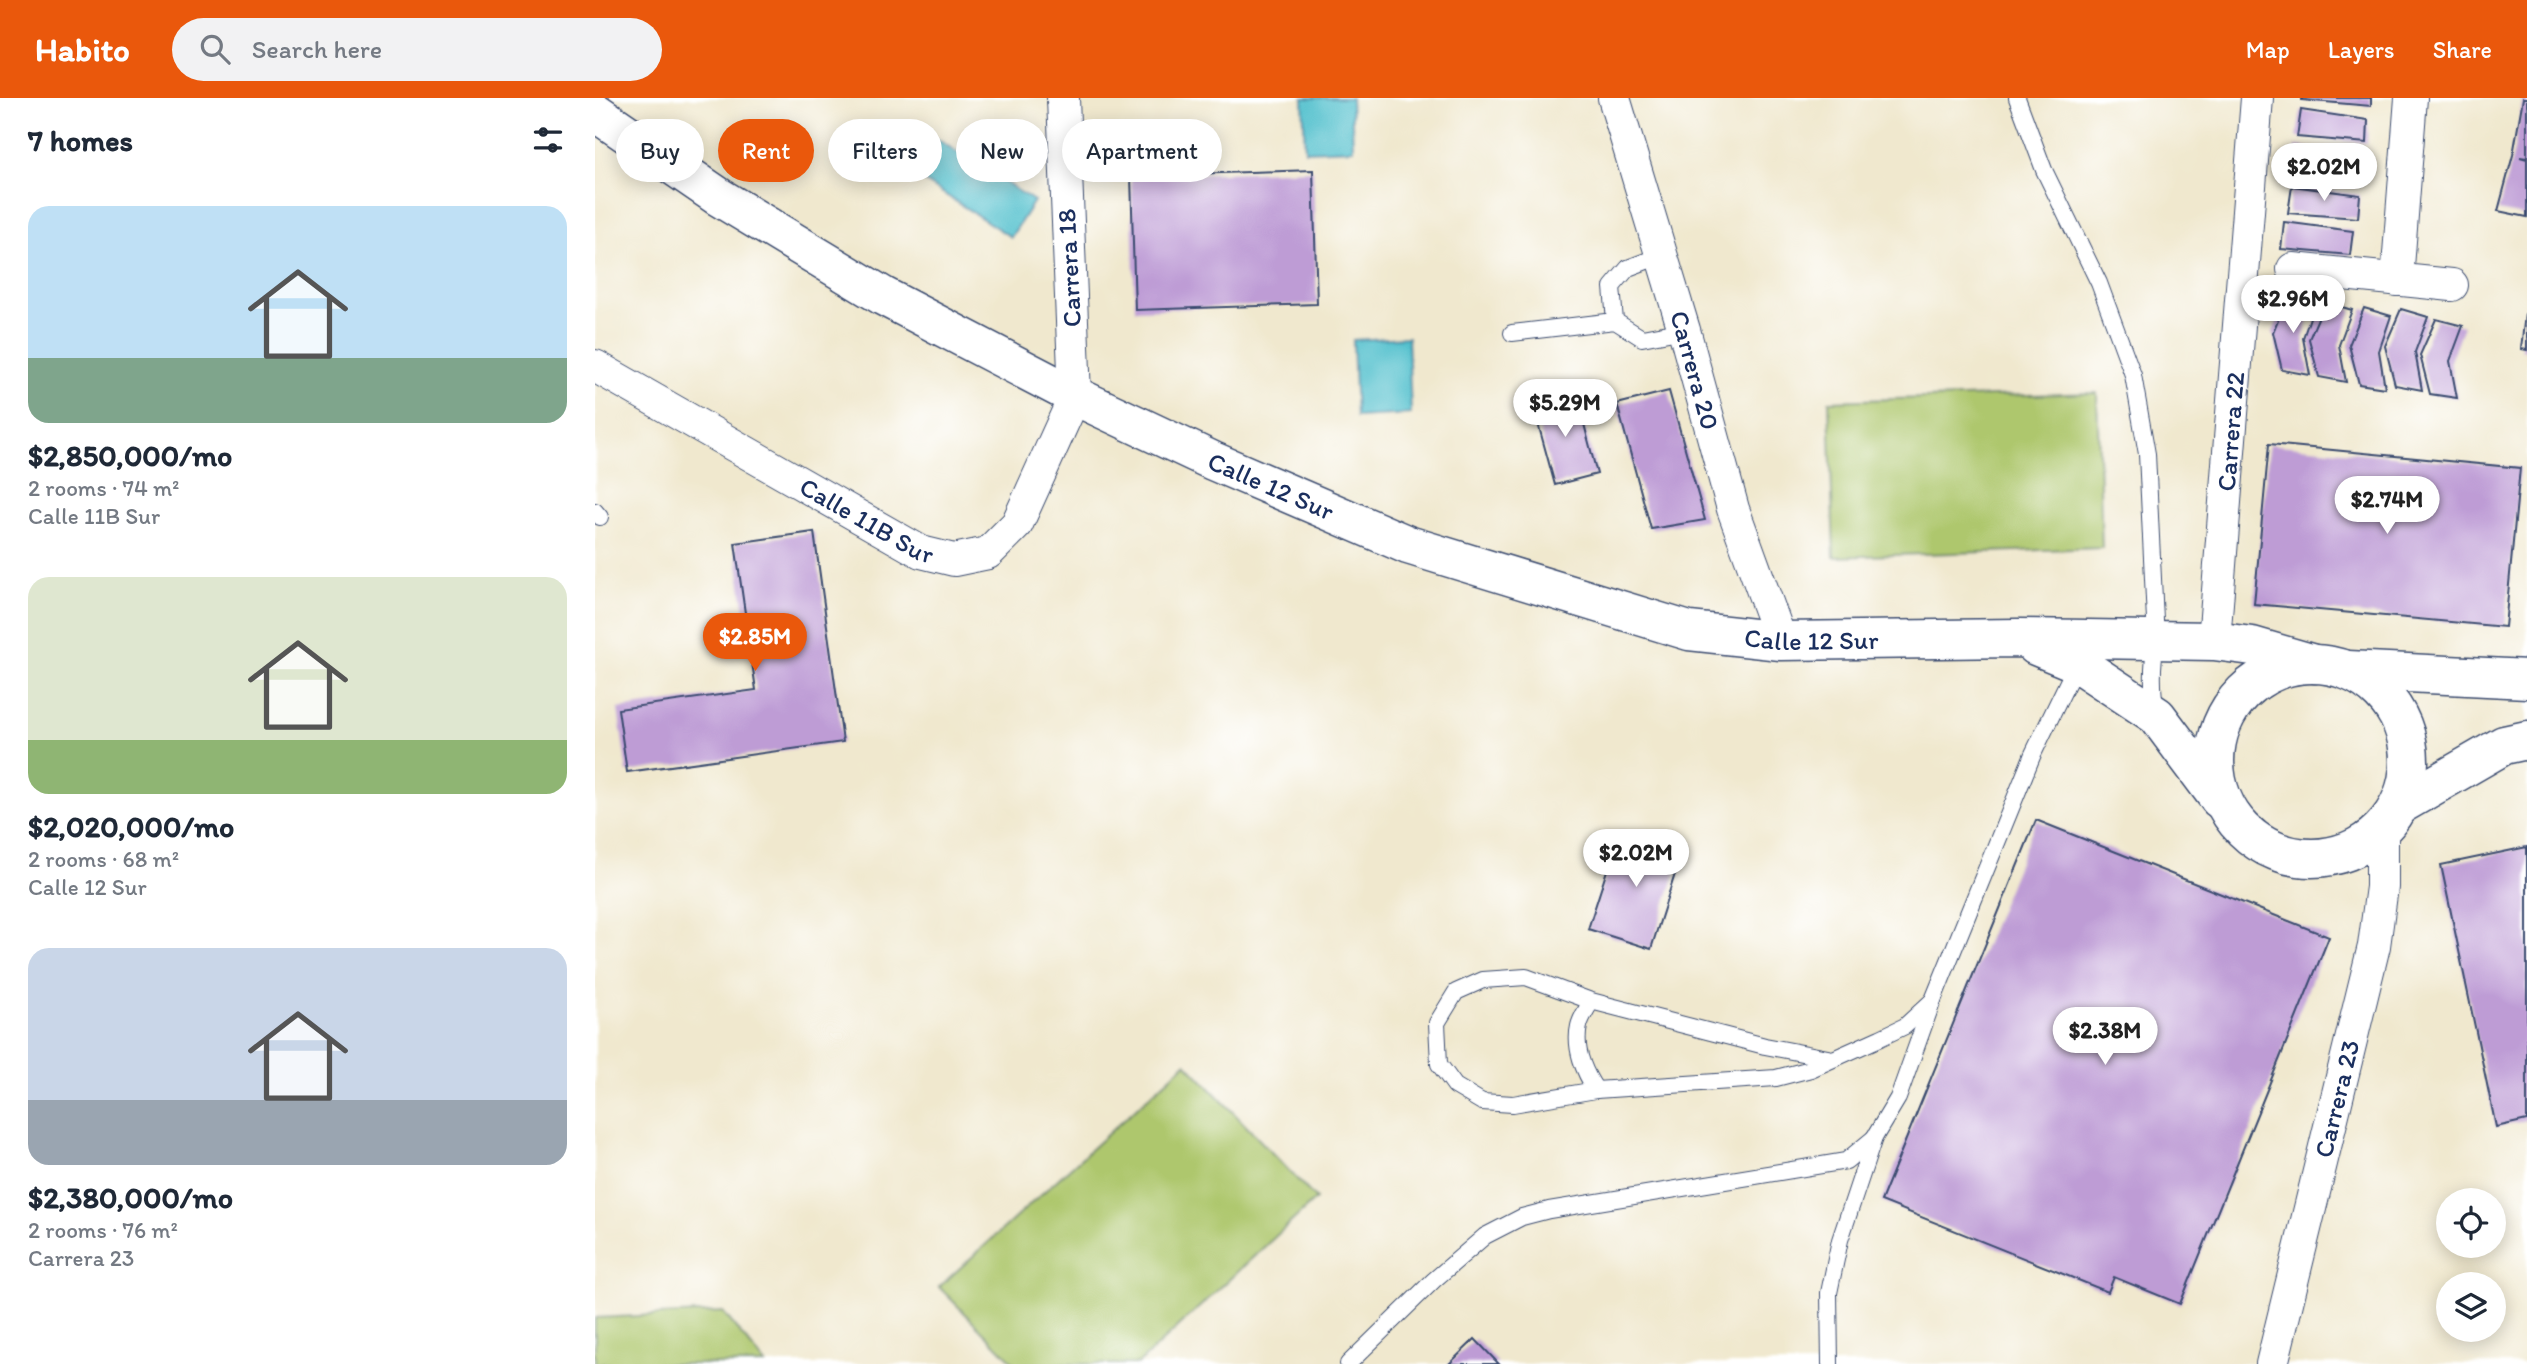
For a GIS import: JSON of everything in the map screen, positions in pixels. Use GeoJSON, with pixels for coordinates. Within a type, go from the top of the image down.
{"type":"FeatureCollection","features":[{"type":"Feature","properties":{"kind":"main road","name":"Calle 12 Sur"},"geometry":{"type":"LineString","coordinates":[[595,112],[719,197],[883,296],[1075,396],[1213,461],[1408,545],[1689,631],[1781,641],[2018,638],[2214,641],[2252,646],[2330,667],[2527,679]]}},
{"type":"Feature","properties":{"kind":"main road","name":"Calle 12 Sur"},"geometry":{"type":"LineString","coordinates":[[2018,638],[2077,663],[2157,716],[2224,806]]}},
{"type":"Feature","properties":{"kind":"main road"},"geometry":{"type":"LineString","coordinates":[[2391,817],[2408,783],[2410,759],[2407,736],[2385,695],[2367,680],[2330,667],[2285,668],[2259,680],[2238,698],[2222,723],[2214,750],[2215,779],[2224,806],[2243,831],[2259,843],[2268,849],[2297,858],[2328,858],[2357,848],[2391,817],[2504,745],[2527,740]]}},
{"type":"Feature","properties":{"kind":"street","name":"Carrera 18"},"geometry":{"type":"LineString","coordinates":[[1063,98],[1075,396]]}},
{"type":"Feature","properties":{"kind":"street","name":"Carrera 20"},"geometry":{"type":"LineString","coordinates":[[1614,98],[1684,330],[1733,509],[1781,641]]}},
{"type":"Feature","properties":{"kind":"street","name":"Carrera 22"},"geometry":{"type":"LineString","coordinates":[[2214,641],[2257,98]]}},
{"type":"Feature","properties":{"kind":"street"},"geometry":{"type":"LineString","coordinates":[[2397,279],[2411,98]]}},
{"type":"Feature","properties":{"kind":"street"},"geometry":{"type":"LineString","coordinates":[[2293,269],[2452,285]]}},
{"type":"Feature","properties":{"kind":"street","name":"Calle 11B Sur"},"geometry":{"type":"LineString","coordinates":[[596,368],[921,552],[954,560],[988,553],[1017,524],[1075,396]]}},
{"type":"Feature","properties":{"kind":"street","name":"Carrera 23"},"geometry":{"type":"LineString","coordinates":[[2271,1364],[2374,946],[2391,817]]}},
{"type":"Feature","properties":{"kind":"lane"},"geometry":{"type":"LineString","coordinates":[[2017,98],[2044,170],[2099,283],[2133,375],[2147,454],[2156,641],[2152,666],[2153,693],[2157,716]]}},
{"type":"Feature","properties":{"kind":"lane"},"geometry":{"type":"LineString","coordinates":[[1615,321],[1612,287],[1628,268],[1661,255]]}},
{"type":"Feature","properties":{"kind":"lane"},"geometry":{"type":"LineString","coordinates":[[1512,333],[1615,321],[1642,338],[1684,330]]}},
{"type":"Feature","properties":{"kind":"lane"},"geometry":{"type":"LineString","coordinates":[[1831,1364],[1829,1293],[1840,1240],[1874,1138],[1898,1098],[1933,1000],[2033,754],[2077,663],[2156,641]]}},
{"type":"Feature","properties":{"kind":"lane"},"geometry":{"type":"LineString","coordinates":[[1833,1059],[1765,1046],[1591,1001],[1526,976],[1483,980],[1455,992],[1437,1023],[1439,1064],[1455,1086],[1482,1102],[1513,1104],[1596,1090],[1776,1078],[1811,1069],[1833,1059],[1905,1026],[1933,1000]]}},
{"type":"Feature","properties":{"kind":"lane"},"geometry":{"type":"LineString","coordinates":[[1591,1001],[1579,1025],[1579,1049],[1584,1072],[1596,1090]]}},
{"type":"Feature","properties":{"kind":"lane"},"geometry":{"type":"LineString","coordinates":[[1348,1364],[1434,1280],[1485,1236],[1523,1217],[1549,1210],[1846,1161],[1874,1138]]}},
{"type":"Feature","properties":{"kind":"green space"},"geometry":{"type":"Polygon","coordinates":[[[2097,393],[2102,548],[1834,557],[1829,401],[2097,393]]]}},
{"type":"Feature","properties":{"kind":"green space"},"geometry":{"type":"Polygon","coordinates":[[[1186,1063],[1316,1199],[1138,1364],[1015,1364],[939,1287],[1186,1063]]]}},
{"type":"Feature","properties":{"kind":"green space"},"geometry":{"type":"Polygon","coordinates":[[[723,1312],[765,1364],[595,1364],[595,1318],[723,1312]]]}},
{"type":"Feature","properties":{"kind":"water"},"geometry":{"type":"Polygon","coordinates":[[[1303,98],[1351,98],[1353,149],[1305,151],[1303,98]]]}},
{"type":"Feature","properties":{"kind":"water"},"geometry":{"type":"Polygon","coordinates":[[[942,142],[956,151],[956,182],[1004,182],[1034,201],[1011,237],[926,182],[942,182],[942,142]]]}},
{"type":"Feature","properties":{"kind":"water"},"geometry":{"type":"Polygon","coordinates":[[[1408,337],[1411,414],[1356,417],[1353,340],[1408,337]]]}},
{"type":"Feature","properties":{"kind":"building"},"geometry":{"type":"Polygon","coordinates":[[[2371,98],[2371,106],[2302,100],[2371,98]]]}},
{"type":"Feature","properties":{"kind":"building"},"geometry":{"type":"Polygon","coordinates":[[[2523,98],[2527,98],[2527,158],[2520,157],[2527,159],[2527,217],[2498,211],[2513,155],[2523,98]]]}},
{"type":"Feature","properties":{"kind":"building"},"geometry":{"type":"Polygon","coordinates":[[[2301,110],[2368,120],[2367,143],[2297,137],[2301,110]]]}},
{"type":"Feature","properties":{"kind":"building"},"geometry":{"type":"Polygon","coordinates":[[[2296,146],[2364,156],[2362,179],[2293,174],[2296,146]]]}},
{"type":"Feature","properties":{"kind":"building"},"geometry":{"type":"Polygon","coordinates":[[[1313,170],[1317,304],[1135,310],[1131,182],[1222,182],[1222,173],[1313,170]]]}},
{"type":"Feature","properties":{"kind":"building"},"geometry":{"type":"Polygon","coordinates":[[[2292,186],[2360,195],[2358,218],[2288,213],[2292,186]]]}},
{"type":"Feature","properties":{"kind":"building"},"geometry":{"type":"Polygon","coordinates":[[[2284,222],[2353,231],[2350,255],[2281,249],[2284,222]]]}},
{"type":"Feature","properties":{"kind":"building"},"geometry":{"type":"Polygon","coordinates":[[[2288,295],[2315,303],[2303,338],[2310,375],[2282,370],[2273,332],[2288,295]]]}},
{"type":"Feature","properties":{"kind":"building"},"geometry":{"type":"Polygon","coordinates":[[[2325,302],[2352,310],[2339,345],[2346,382],[2319,377],[2309,339],[2325,302]]]}},
{"type":"Feature","properties":{"kind":"building"},"geometry":{"type":"Polygon","coordinates":[[[2364,308],[2391,316],[2379,351],[2385,388],[2359,384],[2349,345],[2364,308]]]}},
{"type":"Feature","properties":{"kind":"building"},"geometry":{"type":"Polygon","coordinates":[[[2401,309],[2428,317],[2415,352],[2422,390],[2395,385],[2385,346],[2401,309]]]}},
{"type":"Feature","properties":{"kind":"building"},"geometry":{"type":"Polygon","coordinates":[[[2527,314],[2527,350],[2521,349],[2527,314]]]}},
{"type":"Feature","properties":{"kind":"building"},"geometry":{"type":"Polygon","coordinates":[[[2436,319],[2463,326],[2450,361],[2457,398],[2430,394],[2420,355],[2436,319]]]}},
{"type":"Feature","properties":{"kind":"building"},"geometry":{"type":"Polygon","coordinates":[[[1669,391],[1705,520],[1651,529],[1617,404],[1669,391]]]}},
{"type":"Feature","properties":{"kind":"building"},"geometry":{"type":"Polygon","coordinates":[[[1576,393],[1597,474],[1555,485],[1533,405],[1576,393]]]}},
{"type":"Feature","properties":{"kind":"building"},"geometry":{"type":"Polygon","coordinates":[[[2269,444],[2520,468],[2505,627],[2254,604],[2269,444]]]}},
{"type":"Feature","properties":{"kind":"building"},"geometry":{"type":"Polygon","coordinates":[[[814,532],[843,742],[627,772],[618,709],[756,690],[735,543],[814,532]]]}},
{"type":"Feature","properties":{"kind":"building"},"geometry":{"type":"Polygon","coordinates":[[[2036,820],[2329,937],[2180,1304],[2114,1277],[2108,1292],[1881,1201],[2036,820]]]}},
{"type":"Feature","properties":{"kind":"building"},"geometry":{"type":"Polygon","coordinates":[[[1620,830],[1683,849],[1651,949],[1588,929],[1620,830]]]}},
{"type":"Feature","properties":{"kind":"building"},"geometry":{"type":"Polygon","coordinates":[[[2527,847],[2527,1120],[2496,1127],[2441,865],[2527,847]]]}},
{"type":"Feature","properties":{"kind":"building"},"geometry":{"type":"Polygon","coordinates":[[[1475,1339],[1499,1364],[1449,1364],[1475,1339]]]}}]}
